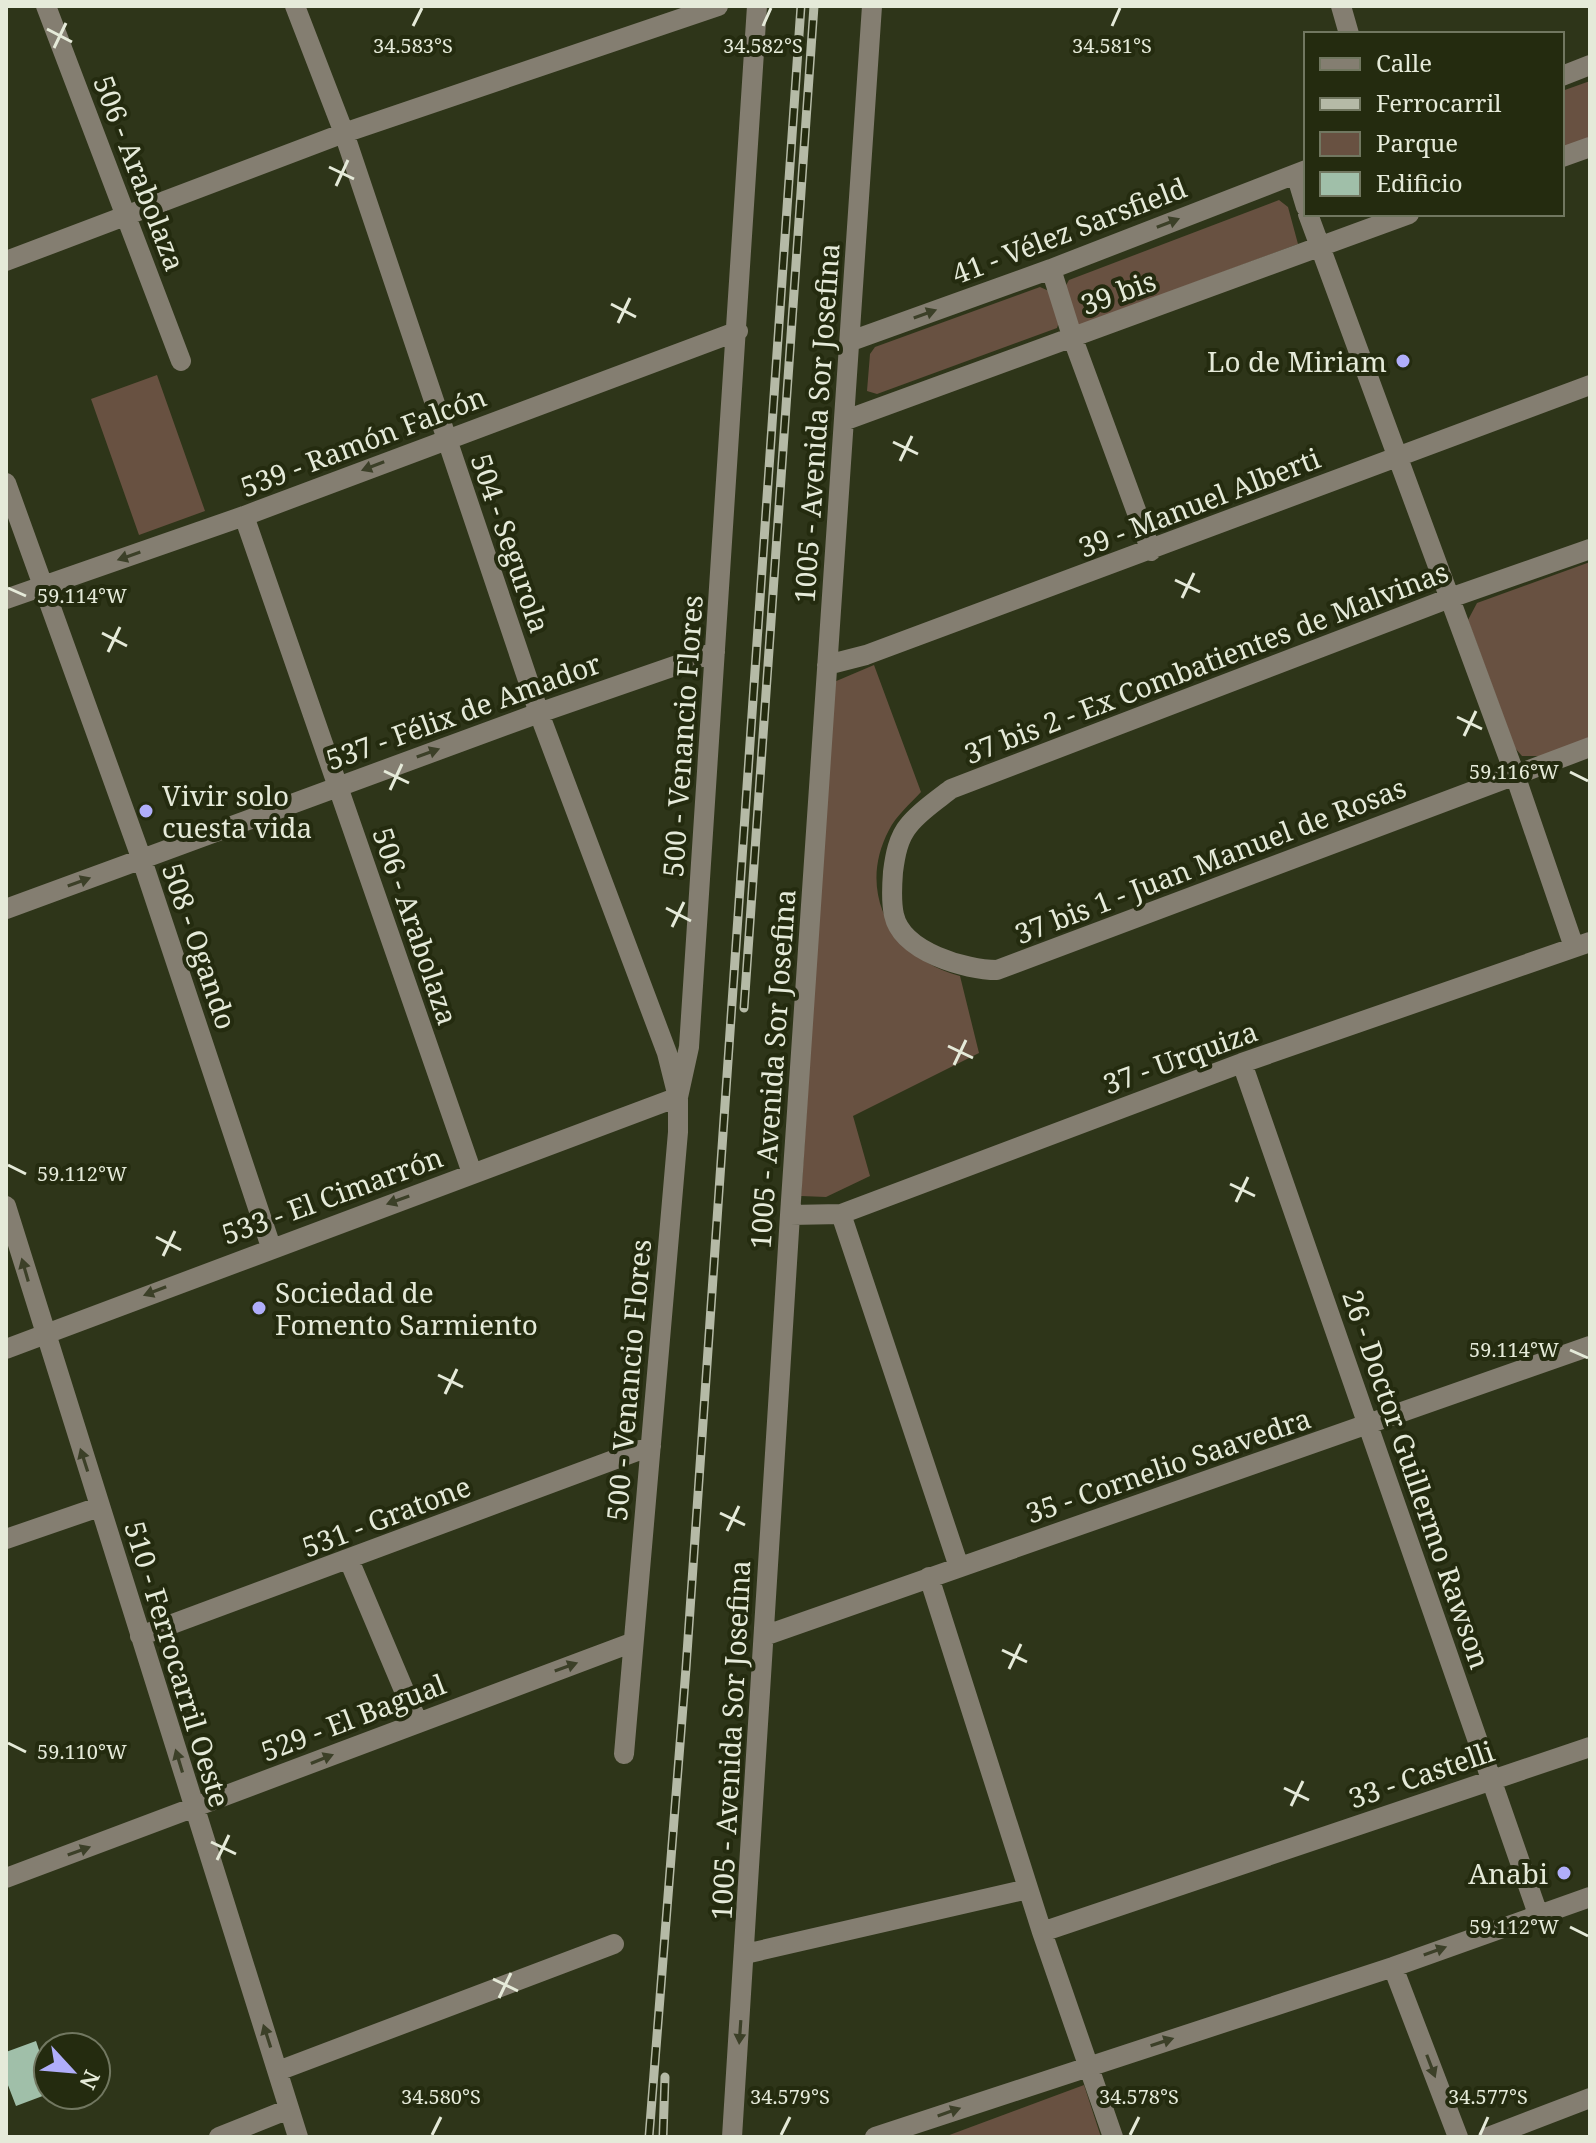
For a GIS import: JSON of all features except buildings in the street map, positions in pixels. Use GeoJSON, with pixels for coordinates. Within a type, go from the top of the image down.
{"type":"FeatureCollection","features":[{"type":"Feature","properties":{"kind":"street","name":"506 - Arabolaza"},"geometry":{"type":"LineString","coordinates":[[46,6],[181,361]]}},
{"type":"Feature","properties":{"kind":"street","name":"504 - Segurola"},"geometry":{"type":"LineString","coordinates":[[295,6],[344,133],[539,713],[667,1053],[678,1097]]}},
{"type":"Feature","properties":{"kind":"street"},"geometry":{"type":"LineString","coordinates":[[6,261],[344,133],[718,6]]}},
{"type":"Feature","properties":{"kind":"street","name":"500 - Venancio Flores"},"geometry":{"type":"LineString","coordinates":[[624,1754],[631,1643],[678,1132],[678,1097],[689,1047],[757,6]]}},
{"type":"Feature","properties":{"kind":"street","name":"1005 - Avenida Sor Josefina"},"geometry":{"type":"LineString","coordinates":[[732,2137],[790,1215],[872,6]]}},
{"type":"Feature","properties":{"kind":"street"},"geometry":{"type":"LineString","coordinates":[[1341,6],[1348,32]]}},
{"type":"Feature","properties":{"kind":"street"},"geometry":{"type":"LineString","coordinates":[[1564,75],[1590,65]]}},
{"type":"Feature","properties":{"kind":"street"},"geometry":{"type":"LineString","coordinates":[[1564,156],[1590,147]]}},
{"type":"Feature","properties":{"kind":"street"},"geometry":{"type":"LineString","coordinates":[[1301,172],[1304,193]]}},
{"type":"Feature","properties":{"kind":"street","name":"41 - Vélez Sarsfield"},"geometry":{"type":"LineString","coordinates":[[851,341],[1051,269],[1301,172]]}},
{"type":"Feature","properties":{"kind":"street"},"geometry":{"type":"LineString","coordinates":[[1309,216],[1515,775],[1582,944]]}},
{"type":"Feature","properties":{"kind":"street","name":"39 bis"},"geometry":{"type":"LineString","coordinates":[[846,420],[1404,216]]}},
{"type":"Feature","properties":{"kind":"street"},"geometry":{"type":"LineString","coordinates":[[1051,269],[1073,339],[1151,551]]}},
{"type":"Feature","properties":{"kind":"street","name":"539 - Ramón Falcón"},"geometry":{"type":"LineString","coordinates":[[6,599],[244,516],[738,331]]}},
{"type":"Feature","properties":{"kind":"street","name":"39 - Manuel Alberti"},"geometry":{"type":"LineString","coordinates":[[827,665],[866,655],[1151,551],[1590,385]]}},
{"type":"Feature","properties":{"kind":"street","name":"508 - Ogando"},"geometry":{"type":"LineString","coordinates":[[6,483],[142,860],[271,1247]]}},
{"type":"Feature","properties":{"kind":"street","name":"506 - Arabolaza"},"geometry":{"type":"LineString","coordinates":[[244,516],[472,1173]]}},
{"type":"Feature","properties":{"kind":"street","name":"37 bis 2 - Ex Combatientes de Malvinas"},"geometry":{"type":"LineString","coordinates":[[892,883],[896,851],[908,827],[951,789],[1450,598],[1590,549]]}},
{"type":"Feature","properties":{"kind":"street","name":"537 - Félix de Amador"},"geometry":{"type":"LineString","coordinates":[[6,909],[539,713],[715,652]]}},
{"type":"Feature","properties":{"kind":"street","name":"37 bis 1 - Juan Manuel de Rosas"},"geometry":{"type":"LineString","coordinates":[[892,883],[894,918],[909,936],[943,961],[970,970],[997,970],[1590,747]]}},
{"type":"Feature","properties":{"kind":"street","name":"37 - Urquiza"},"geometry":{"type":"LineString","coordinates":[[790,1215],[841,1214],[1242,1063],[1582,944]]}},
{"type":"Feature","properties":{"kind":"street","name":"26 - Doctor Guillermo Rawson"},"geometry":{"type":"LineString","coordinates":[[1242,1063],[1538,1914]]}},
{"type":"Feature","properties":{"kind":"street","name":"533 - El Cimarrón"},"geometry":{"type":"LineString","coordinates":[[6,1349],[271,1247],[678,1097]]}},
{"type":"Feature","properties":{"kind":"street","name":"510 - Ferrocarril Oeste"},"geometry":{"type":"LineString","coordinates":[[6,1206],[298,2137]]}},
{"type":"Feature","properties":{"kind":"street"},"geometry":{"type":"LineString","coordinates":[[841,1214],[959,1567]]}},
{"type":"Feature","properties":{"kind":"street","name":"35 - Cornelio Saavedra"},"geometry":{"type":"LineString","coordinates":[[764,1636],[1590,1346]]}},
{"type":"Feature","properties":{"kind":"street","name":"531 - Gratone"},"geometry":{"type":"LineString","coordinates":[[140,1636],[651,1446]]}},
{"type":"Feature","properties":{"kind":"street"},"geometry":{"type":"LineString","coordinates":[[6,1539],[99,1507]]}},
{"type":"Feature","properties":{"kind":"street"},"geometry":{"type":"LineString","coordinates":[[349,1560],[417,1721]]}},
{"type":"Feature","properties":{"kind":"street"},"geometry":{"type":"LineString","coordinates":[[929,1577],[1042,1932],[1113,2137]]}},
{"type":"Feature","properties":{"kind":"street","name":"529 - El Bagual"},"geometry":{"type":"LineString","coordinates":[[6,1878],[631,1643]]}},
{"type":"Feature","properties":{"kind":"street","name":"33 - Castelli"},"geometry":{"type":"LineString","coordinates":[[1042,1932],[1590,1747]]}},
{"type":"Feature","properties":{"kind":"street"},"geometry":{"type":"LineString","coordinates":[[745,1954],[1028,1889]]}},
{"type":"Feature","properties":{"kind":"street"},"geometry":{"type":"LineString","coordinates":[[875,2137],[1393,1967],[1590,1897]]}},
{"type":"Feature","properties":{"kind":"street"},"geometry":{"type":"LineString","coordinates":[[278,2071],[614,1944]]}},
{"type":"Feature","properties":{"kind":"street"},"geometry":{"type":"LineString","coordinates":[[1393,1967],[1458,2137]]}},
{"type":"Feature","properties":{"kind":"street"},"geometry":{"type":"LineString","coordinates":[[1488,2137],[1590,2098]]}},
{"type":"Feature","properties":{"kind":"street"},"geometry":{"type":"LineString","coordinates":[[219,2137],[289,2109]]}},
{"type":"Feature","properties":{"kind":"green space"},"geometry":{"type":"Polygon","coordinates":[[[1590,81],[1590,139],[1564,148],[1564,90],[1590,81]]]}},
{"type":"Feature","properties":{"kind":"green space"},"geometry":{"type":"Polygon","coordinates":[[[1279,200],[1288,207],[1298,244],[1078,326],[1065,287],[1069,280],[1279,200]]]}},
{"type":"Feature","properties":{"kind":"green space"},"geometry":{"type":"Polygon","coordinates":[[[1040,287],[1049,291],[1059,322],[1057,328],[877,394],[867,391],[870,354],[875,347],[1040,287]]]}},
{"type":"Feature","properties":{"kind":"green space"},"geometry":{"type":"Polygon","coordinates":[[[157,375],[205,511],[139,535],[91,399],[157,375]]]}},
{"type":"Feature","properties":{"kind":"green space"},"geometry":{"type":"Polygon","coordinates":[[[1590,562],[1590,738],[1542,756],[1522,756],[1515,748],[1468,620],[1477,603],[1590,562]]]}},
{"type":"Feature","properties":{"kind":"green space"},"geometry":{"type":"Polygon","coordinates":[[[874,665],[921,792],[889,830],[876,877],[879,900],[887,921],[916,955],[960,976],[979,1053],[853,1116],[870,1176],[826,1197],[801,1196],[834,682],[874,665]]]}},
{"type":"Feature","properties":{"kind":"green space"},"geometry":{"type":"Polygon","coordinates":[[[1084,2085],[1101,2137],[944,2137],[1084,2085]]]}},
{"type":"Feature","properties":{"kind":"railway"},"geometry":{"type":"LineString","coordinates":[[649,2137],[686,1668],[801,6]]}},
{"type":"Feature","properties":{"kind":"railway"},"geometry":{"type":"LineString","coordinates":[[744,1008],[814,6]]}},
{"type":"Feature","properties":{"kind":"railway"},"geometry":{"type":"LineString","coordinates":[[663,2137],[665,2077]]}},
{"type":"Feature","properties":{"kind":"place","name":"Lo de Miriam"},"geometry":{"type":"Point","coordinates":[1403,361]}},
{"type":"Feature","properties":{"kind":"place","name":"Vivir solo cuesta vida"},"geometry":{"type":"Point","coordinates":[146,811]}},
{"type":"Feature","properties":{"kind":"place","name":"Sociedad de Fomento Sarmiento"},"geometry":{"type":"Point","coordinates":[259,1308]}},
{"type":"Feature","properties":{"kind":"place","name":"Anabi"},"geometry":{"type":"Point","coordinates":[1564,1873]}}]}
